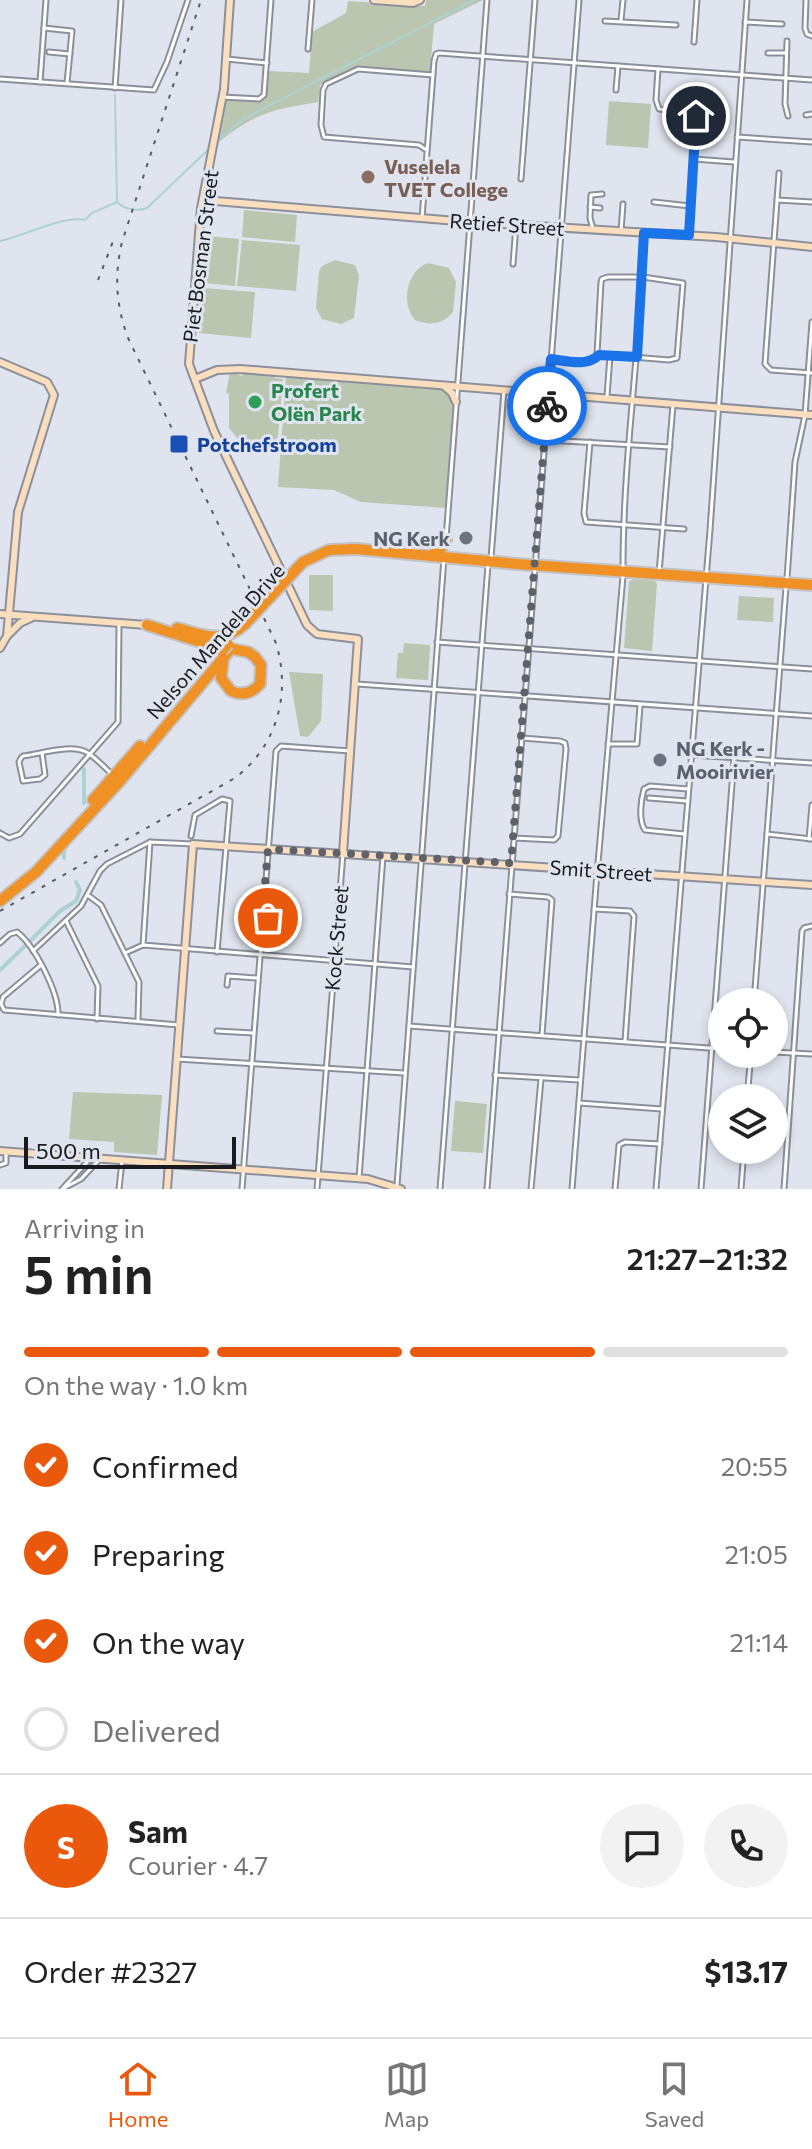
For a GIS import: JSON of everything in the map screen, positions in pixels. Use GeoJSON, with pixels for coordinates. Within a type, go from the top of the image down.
{"type":"FeatureCollection","features":[{"type":"Feature","properties":{"kind":"highway"},"geometry":{"type":"LineString","coordinates":[[431,554],[440,550],[446,540]]}},
{"type":"Feature","properties":{"kind":"highway","name":"Nelson Mandela Drive"},"geometry":{"type":"LineString","coordinates":[[113,775],[303,564],[319,554],[341,549],[431,554],[444,558]]}},
{"type":"Feature","properties":{"kind":"highway","name":"Nelson Mandela Drive"},"geometry":{"type":"LineString","coordinates":[[303,564],[345,553],[812,587]]}},
{"type":"Feature","properties":{"kind":"highway","name":"Nelson Mandela Drive"},"geometry":{"type":"LineString","coordinates":[[623,573],[659,573],[705,580]]}},
{"type":"Feature","properties":{"kind":"highway"},"geometry":{"type":"LineString","coordinates":[[147,625],[169,626],[221,638],[247,626]]}},
{"type":"Feature","properties":{"kind":"highway"},"geometry":{"type":"LineString","coordinates":[[147,625],[251,654],[260,662],[262,674],[260,684],[254,690],[240,694],[224,685],[220,670],[228,649]]}},
{"type":"Feature","properties":{"kind":"highway","name":"Nelson Mandela Drive"},"geometry":{"type":"LineString","coordinates":[[0,898],[36,872],[113,775],[228,649]]}},
{"type":"Feature","properties":{"kind":"street"},"geometry":{"type":"LineString","coordinates":[[40,82],[46,0]]}},
{"type":"Feature","properties":{"kind":"street"},"geometry":{"type":"LineString","coordinates":[[115,88],[121,0]]}},
{"type":"Feature","properties":{"kind":"street"},"geometry":{"type":"LineString","coordinates":[[0,79],[145,90],[158,87],[188,0]]}},
{"type":"Feature","properties":{"kind":"street","name":"Piet Bosman Street"},"geometry":{"type":"LineString","coordinates":[[230,0],[222,97],[203,200],[190,367],[214,431],[307,625],[317,634],[358,639]]}},
{"type":"Feature","properties":{"kind":"street"},"geometry":{"type":"LineString","coordinates":[[222,97],[263,97],[271,0]]}},
{"type":"Feature","properties":{"kind":"street"},"geometry":{"type":"LineString","coordinates":[[308,49],[312,0]]}},
{"type":"Feature","properties":{"kind":"street"},"geometry":{"type":"LineString","coordinates":[[374,0],[419,1]]}},
{"type":"Feature","properties":{"kind":"street"},"geometry":{"type":"LineString","coordinates":[[521,179],[535,0]]}},
{"type":"Feature","properties":{"kind":"street"},"geometry":{"type":"LineString","coordinates":[[487,1189],[579,0]]}},
{"type":"Feature","properties":{"kind":"street"},"geometry":{"type":"LineString","coordinates":[[621,21],[623,0]]}},
{"type":"Feature","properties":{"kind":"street"},"geometry":{"type":"LineString","coordinates":[[694,42],[697,0]]}},
{"type":"Feature","properties":{"kind":"street"},"geometry":{"type":"LineString","coordinates":[[656,1189],[747,0]]}},
{"type":"Feature","properties":{"kind":"street"},"geometry":{"type":"LineString","coordinates":[[806,0],[805,28],[807,34],[812,36]]}},
{"type":"Feature","properties":{"kind":"street"},"geometry":{"type":"LineString","coordinates":[[0,1165],[6,1163],[3,1151],[359,1178],[398,1188],[404,1073],[487,1]]}},
{"type":"Feature","properties":{"kind":"street"},"geometry":{"type":"LineString","coordinates":[[605,21],[676,25]]}},
{"type":"Feature","properties":{"kind":"street"},"geometry":{"type":"LineString","coordinates":[[745,22],[782,24]]}},
{"type":"Feature","properties":{"kind":"street"},"geometry":{"type":"LineString","coordinates":[[44,28],[72,31],[67,84]]}},
{"type":"Feature","properties":{"kind":"street"},"geometry":{"type":"LineString","coordinates":[[787,41],[785,104],[788,116]]}},
{"type":"Feature","properties":{"kind":"street"},"geometry":{"type":"LineString","coordinates":[[49,52],[70,54]]}},
{"type":"Feature","properties":{"kind":"street"},"geometry":{"type":"LineString","coordinates":[[768,53],[786,53]]}},
{"type":"Feature","properties":{"kind":"street"},"geometry":{"type":"LineString","coordinates":[[422,218],[436,54],[812,80]]}},
{"type":"Feature","properties":{"kind":"street"},"geometry":{"type":"LineString","coordinates":[[226,59],[267,63]]}},
{"type":"Feature","properties":{"kind":"street"},"geometry":{"type":"LineString","coordinates":[[616,90],[618,66]]}},
{"type":"Feature","properties":{"kind":"street"},"geometry":{"type":"LineString","coordinates":[[428,142],[419,145],[322,136],[321,125],[325,85],[355,69],[433,75]]}},
{"type":"Feature","properties":{"kind":"street"},"geometry":{"type":"LineString","coordinates":[[658,69],[656,100],[659,109],[696,116],[689,232]]}},
{"type":"Feature","properties":{"kind":"street"},"geometry":{"type":"LineString","coordinates":[[806,115],[812,114]]}},
{"type":"Feature","properties":{"kind":"street"},"geometry":{"type":"LineString","coordinates":[[737,137],[812,142]]}},
{"type":"Feature","properties":{"kind":"street"},"geometry":{"type":"LineString","coordinates":[[419,145],[427,150]]}},
{"type":"Feature","properties":{"kind":"street"},"geometry":{"type":"LineString","coordinates":[[694,159],[735,162]]}},
{"type":"Feature","properties":{"kind":"street"},"geometry":{"type":"LineString","coordinates":[[779,173],[766,367],[810,373]]}},
{"type":"Feature","properties":{"kind":"street"},"geometry":{"type":"LineString","coordinates":[[593,229],[592,194],[602,194]]}},
{"type":"Feature","properties":{"kind":"street","name":"Retief Street"},"geometry":{"type":"LineString","coordinates":[[203,200],[469,222],[644,233],[689,232],[699,236],[812,247]]}},
{"type":"Feature","properties":{"kind":"street"},"geometry":{"type":"LineString","coordinates":[[777,200],[812,202]]}},
{"type":"Feature","properties":{"kind":"street"},"geometry":{"type":"LineString","coordinates":[[654,202],[690,206]]}},
{"type":"Feature","properties":{"kind":"street"},"geometry":{"type":"LineString","coordinates":[[621,231],[623,204]]}},
{"type":"Feature","properties":{"kind":"street"},"geometry":{"type":"LineString","coordinates":[[590,207],[600,208]]}},
{"type":"Feature","properties":{"kind":"street"},"geometry":{"type":"LineString","coordinates":[[461,221],[469,231]]}},
{"type":"Feature","properties":{"kind":"street"},"geometry":{"type":"LineString","coordinates":[[513,264],[516,225]]}},
{"type":"Feature","properties":{"kind":"street"},"geometry":{"type":"LineString","coordinates":[[572,1189],[623,573],[623,525],[644,233]]}},
{"type":"Feature","properties":{"kind":"street"},"geometry":{"type":"LineString","coordinates":[[551,359],[589,362],[599,355],[669,360],[678,357],[684,288],[680,282],[643,277],[603,278],[596,348],[599,355]]}},
{"type":"Feature","properties":{"kind":"street"},"geometry":{"type":"LineString","coordinates":[[755,988],[795,462],[808,415],[812,322]]}},
{"type":"Feature","properties":{"kind":"street"},"geometry":{"type":"LineString","coordinates":[[607,400],[610,356]]}},
{"type":"Feature","properties":{"kind":"street"},"geometry":{"type":"LineString","coordinates":[[0,362],[47,382],[54,395],[18,512],[7,636]]}},
{"type":"Feature","properties":{"kind":"street"},"geometry":{"type":"LineString","coordinates":[[195,379],[231,368],[808,415]]}},
{"type":"Feature","properties":{"kind":"street"},"geometry":{"type":"LineString","coordinates":[[442,385],[452,393],[456,402]]}},
{"type":"Feature","properties":{"kind":"street"},"geometry":{"type":"LineString","coordinates":[[440,1189],[504,390]]}},
{"type":"Feature","properties":{"kind":"street"},"geometry":{"type":"LineString","coordinates":[[659,573],[673,405]]}},
{"type":"Feature","properties":{"kind":"street"},"geometry":{"type":"LineString","coordinates":[[545,440],[670,447]]}},
{"type":"Feature","properties":{"kind":"street"},"geometry":{"type":"LineString","coordinates":[[590,442],[585,520],[590,524],[684,529]]}},
{"type":"Feature","properties":{"kind":"street"},"geometry":{"type":"LineString","coordinates":[[0,614],[147,625]]}},
{"type":"Feature","properties":{"kind":"street"},"geometry":{"type":"LineString","coordinates":[[0,648],[20,623],[34,617]]}},
{"type":"Feature","properties":{"kind":"street"},"geometry":{"type":"LineString","coordinates":[[0,833],[9,838],[20,834],[115,727],[119,718],[119,623]]}},
{"type":"Feature","properties":{"kind":"street","name":"Kock Street"},"geometry":{"type":"LineString","coordinates":[[317,1189],[358,639]]}},
{"type":"Feature","properties":{"kind":"street"},"geometry":{"type":"LineString","coordinates":[[437,642],[812,669]]}},
{"type":"Feature","properties":{"kind":"street"},"geometry":{"type":"LineString","coordinates":[[770,666],[781,657]]}},
{"type":"Feature","properties":{"kind":"street"},"geometry":{"type":"LineString","coordinates":[[356,684],[812,716]]}},
{"type":"Feature","properties":{"kind":"street"},"geometry":{"type":"LineString","coordinates":[[608,744],[635,745],[639,737],[641,704]]}},
{"type":"Feature","properties":{"kind":"street"},"geometry":{"type":"LineString","coordinates":[[514,838],[554,840],[558,836],[566,749],[563,741],[522,738]]}},
{"type":"Feature","properties":{"kind":"street"},"geometry":{"type":"LineString","coordinates":[[242,1189],[276,751],[281,746],[351,751]]}},
{"type":"Feature","properties":{"kind":"street"},"geometry":{"type":"LineString","coordinates":[[42,753],[45,775],[40,779],[23,781],[19,759],[23,756],[42,753],[78,749],[113,775]]}},
{"type":"Feature","properties":{"kind":"street"},"geometry":{"type":"LineString","coordinates":[[690,755],[812,763]]}},
{"type":"Feature","properties":{"kind":"street"},"geometry":{"type":"LineString","coordinates":[[716,988],[734,758]]}},
{"type":"Feature","properties":{"kind":"street"},"geometry":{"type":"LineString","coordinates":[[684,834],[648,831],[642,827],[642,795],[644,789],[650,786],[688,789]]}},
{"type":"Feature","properties":{"kind":"street"},"geometry":{"type":"LineString","coordinates":[[649,798],[687,801]]}},
{"type":"Feature","properties":{"kind":"street"},"geometry":{"type":"LineString","coordinates":[[191,836],[195,815],[222,799],[230,801],[217,952]]}},
{"type":"Feature","properties":{"kind":"street"},"geometry":{"type":"LineString","coordinates":[[767,834],[811,839],[812,805]]}},
{"type":"Feature","properties":{"kind":"street"},"geometry":{"type":"LineString","coordinates":[[33,951],[89,896],[103,866],[150,842],[143,945]]}},
{"type":"Feature","properties":{"kind":"street","name":"Smit Street"},"geometry":{"type":"LineString","coordinates":[[150,842],[598,866],[681,876],[812,885]]}},
{"type":"Feature","properties":{"kind":"street"},"geometry":{"type":"LineString","coordinates":[[167,1189],[193,844]]}},
{"type":"Feature","properties":{"kind":"street"},"geometry":{"type":"LineString","coordinates":[[359,1178],[383,856]]}},
{"type":"Feature","properties":{"kind":"street"},"geometry":{"type":"LineString","coordinates":[[509,894],[548,897],[552,900],[542,1035]]}},
{"type":"Feature","properties":{"kind":"street"},"geometry":{"type":"LineString","coordinates":[[89,896],[101,905],[140,985],[138,1022]]}},
{"type":"Feature","properties":{"kind":"street"},"geometry":{"type":"LineString","coordinates":[[594,909],[630,911],[634,916],[625,1041]]}},
{"type":"Feature","properties":{"kind":"street"},"geometry":{"type":"LineString","coordinates":[[262,918],[292,920]]}},
{"type":"Feature","properties":{"kind":"street"},"geometry":{"type":"LineString","coordinates":[[66,921],[100,990],[97,1019]]}},
{"type":"Feature","properties":{"kind":"street"},"geometry":{"type":"LineString","coordinates":[[784,1189],[802,931],[812,926]]}},
{"type":"Feature","properties":{"kind":"street"},"geometry":{"type":"LineString","coordinates":[[0,943],[17,932],[33,951],[58,1001],[58,1016]]}},
{"type":"Feature","properties":{"kind":"street"},"geometry":{"type":"LineString","coordinates":[[125,953],[143,945],[413,967]]}},
{"type":"Feature","properties":{"kind":"street"},"geometry":{"type":"LineString","coordinates":[[41,965],[3,997],[1,1004],[4,1010],[179,1025]]}},
{"type":"Feature","properties":{"kind":"street"},"geometry":{"type":"LineString","coordinates":[[227,985],[228,976],[257,978]]}},
{"type":"Feature","properties":{"kind":"street"},"geometry":{"type":"LineString","coordinates":[[409,1026],[708,1048]]}},
{"type":"Feature","properties":{"kind":"street"},"geometry":{"type":"LineString","coordinates":[[217,1031],[254,1033]]}},
{"type":"Feature","properties":{"kind":"street"},"geometry":{"type":"LineString","coordinates":[[788,1053],[812,1054]]}},
{"type":"Feature","properties":{"kind":"street"},"geometry":{"type":"LineString","coordinates":[[176,1059],[404,1073]]}},
{"type":"Feature","properties":{"kind":"street"},"geometry":{"type":"LineString","coordinates":[[701,1189],[710,1068]]}},
{"type":"Feature","properties":{"kind":"street"},"geometry":{"type":"LineString","coordinates":[[495,1075],[580,1080]]}},
{"type":"Feature","properties":{"kind":"street"},"geometry":{"type":"LineString","coordinates":[[531,1189],[541,1079]]}},
{"type":"Feature","properties":{"kind":"street"},"geometry":{"type":"LineString","coordinates":[[579,1103],[663,1109]]}},
{"type":"Feature","properties":{"kind":"street"},"geometry":{"type":"LineString","coordinates":[[615,1189],[619,1145],[625,1142],[660,1144]]}},
{"type":"Feature","properties":{"kind":"street"},"geometry":{"type":"LineString","coordinates":[[62,1189],[86,1166],[90,1157]]}},
{"type":"Feature","properties":{"kind":"street"},"geometry":{"type":"LineString","coordinates":[[62,1189],[86,1176],[100,1158]]}},
{"type":"Feature","properties":{"kind":"street"},"geometry":{"type":"LineString","coordinates":[[119,1189],[122,1160]]}},
{"type":"Feature","properties":{"kind":"street"},"geometry":{"type":"LineString","coordinates":[[741,1189],[743,1164]]}},
{"type":"Feature","properties":{"kind":"green space"},"geometry":{"type":"Polygon","coordinates":[[[426,0],[483,0],[434,24],[430,72],[355,67],[320,85],[318,102],[255,118],[219,142],[227,99],[265,99],[269,71],[309,73],[312,32],[346,13],[348,1],[425,6],[426,0]]]}},
{"type":"Feature","properties":{"kind":"green space"},"geometry":{"type":"Polygon","coordinates":[[[609,101],[651,104],[648,148],[606,145],[609,101]]]}},
{"type":"Feature","properties":{"kind":"green space"},"geometry":{"type":"Polygon","coordinates":[[[244,210],[297,215],[295,242],[242,237],[244,210]]]}},
{"type":"Feature","properties":{"kind":"green space"},"geometry":{"type":"Polygon","coordinates":[[[208,236],[239,239],[235,286],[204,283],[208,236]]]}},
{"type":"Feature","properties":{"kind":"green space"},"geometry":{"type":"Polygon","coordinates":[[[242,240],[300,245],[296,291],[237,286],[242,240]]]}},
{"type":"Feature","properties":{"kind":"green space"},"geometry":{"type":"Polygon","coordinates":[[[335,260],[355,265],[359,275],[354,318],[341,324],[322,319],[316,308],[319,271],[322,266],[335,260]]]}},
{"type":"Feature","properties":{"kind":"green space"},"geometry":{"type":"Polygon","coordinates":[[[428,263],[449,268],[456,282],[453,312],[445,320],[431,324],[415,320],[410,313],[407,296],[415,272],[428,263]]]}},
{"type":"Feature","properties":{"kind":"green space"},"geometry":{"type":"Polygon","coordinates":[[[203,288],[255,292],[251,338],[199,333],[203,288]]]}},
{"type":"Feature","properties":{"kind":"green space","name":"Profert Olën Park"},"geometry":{"type":"Polygon","coordinates":[[[230,372],[242,376],[243,373],[275,375],[275,378],[283,379],[278,437],[274,441],[238,439],[229,428],[229,394],[226,393],[230,372]]]}},
{"type":"Feature","properties":{"kind":"green space"},"geometry":{"type":"Polygon","coordinates":[[[286,377],[455,390],[446,508],[361,502],[334,490],[278,487],[286,377]]]}},
{"type":"Feature","properties":{"kind":"green space"},"geometry":{"type":"Polygon","coordinates":[[[309,575],[333,575],[333,611],[309,610],[309,575]]]}},
{"type":"Feature","properties":{"kind":"green space"},"geometry":{"type":"Polygon","coordinates":[[[633,579],[655,581],[657,584],[652,651],[624,648],[629,582],[633,579]]]}},
{"type":"Feature","properties":{"kind":"green space"},"geometry":{"type":"Polygon","coordinates":[[[739,596],[774,598],[773,622],[737,620],[739,596]]]}},
{"type":"Feature","properties":{"kind":"green space"},"geometry":{"type":"Polygon","coordinates":[[[404,643],[430,645],[428,680],[396,678],[398,653],[403,653],[404,643]]]}},
{"type":"Feature","properties":{"kind":"green space"},"geometry":{"type":"Polygon","coordinates":[[[289,672],[323,674],[321,721],[308,737],[300,736],[289,672]]]}},
{"type":"Feature","properties":{"kind":"green space"},"geometry":{"type":"Polygon","coordinates":[[[73,1092],[162,1095],[157,1155],[114,1152],[114,1142],[69,1139],[73,1092]]]}},
{"type":"Feature","properties":{"kind":"green space"},"geometry":{"type":"Polygon","coordinates":[[[455,1101],[487,1104],[483,1153],[451,1151],[455,1101]]]}},
{"type":"Feature","properties":{"kind":"waterway"},"geometry":{"type":"LineString","coordinates":[[217,141],[243,119],[474,0]]}},
{"type":"Feature","properties":{"kind":"waterway"},"geometry":{"type":"LineString","coordinates":[[115,95],[117,202],[123,206],[135,210],[147,208],[210,148]]}},
{"type":"Feature","properties":{"kind":"waterway"},"geometry":{"type":"LineString","coordinates":[[0,241],[66,220],[85,220],[92,213],[117,202]]}},
{"type":"Feature","properties":{"kind":"waterway"},"geometry":{"type":"LineString","coordinates":[[84,769],[84,803]]}},
{"type":"Feature","properties":{"kind":"waterway"},"geometry":{"type":"LineString","coordinates":[[64,846],[64,858]]}},
{"type":"Feature","properties":{"kind":"waterway"},"geometry":{"type":"LineString","coordinates":[[30,941],[60,911],[76,901],[80,890],[76,882]]}},
{"type":"Feature","properties":{"kind":"waterway"},"geometry":{"type":"LineString","coordinates":[[0,970],[27,944]]}},
{"type":"Feature","properties":{"kind":"railway"},"geometry":{"type":"LineString","coordinates":[[0,911],[235,778],[262,750],[271,734],[281,699],[282,681],[276,643],[128,338],[119,302],[117,279],[122,242],[201,0]]}},
{"type":"Feature","properties":{"kind":"railway"},"geometry":{"type":"LineString","coordinates":[[98,280],[114,239]]}},
{"type":"Feature","properties":{"kind":"way so far"},"geometry":{"type":"LineString","coordinates":[[268,918],[262,918],[268,849],[511,863],[547,406]]}},
{"type":"Feature","properties":{"kind":"place","name":"Vuselela TVET College"},"geometry":{"type":"Point","coordinates":[368,177]}},
{"type":"Feature","properties":{"kind":"place","name":"Profert Olën Park"},"geometry":{"type":"Point","coordinates":[255,402]}},
{"type":"Feature","properties":{"kind":"place","name":"Potchefstroom"},"geometry":{"type":"Point","coordinates":[179,444]}},
{"type":"Feature","properties":{"kind":"place","name":"NG Kerk"},"geometry":{"type":"Point","coordinates":[466,538]}},
{"type":"Feature","properties":{"kind":"place","name":"NG Kerk - Mooirivier"},"geometry":{"type":"Point","coordinates":[660,760]}},
{"type":"Feature","properties":{"kind":"route"},"geometry":{"type":"LineString","coordinates":[[547,406],[551,359],[584,362],[592,361],[599,355],[637,357],[644,233],[689,235],[696,116]]}}]}
